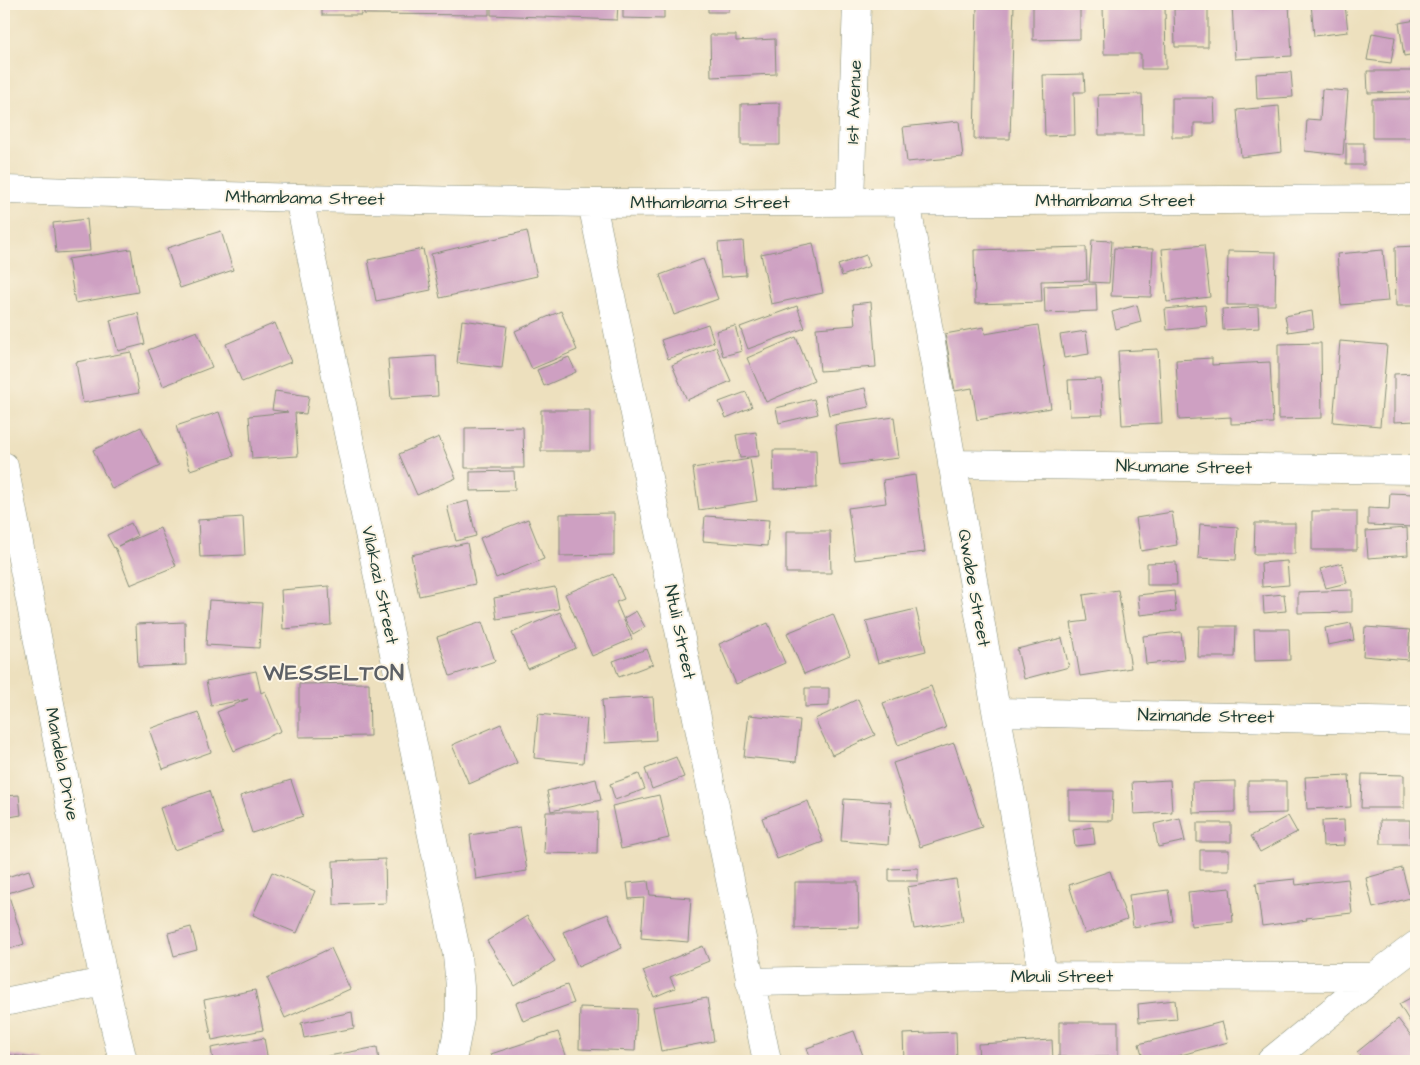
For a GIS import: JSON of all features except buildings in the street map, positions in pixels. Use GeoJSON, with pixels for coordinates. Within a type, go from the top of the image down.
{"type":"FeatureCollection","features":[{"type":"Feature","properties":{"kind":"street","name":"1st Avenue"},"geometry":{"type":"LineString","coordinates":[[850,201],[857,4]]}},
{"type":"Feature","properties":{"kind":"street","name":"Mthambama Street"},"geometry":{"type":"LineString","coordinates":[[4,190],[592,203],[1416,199]]}},
{"type":"Feature","properties":{"kind":"street","name":"Vilakazi Street"},"geometry":{"type":"LineString","coordinates":[[299,198],[457,955],[460,1019],[452,1061]]}},
{"type":"Feature","properties":{"kind":"street","name":"Qwabe Street"},"geometry":{"type":"LineString","coordinates":[[906,201],[1043,976]]}},
{"type":"Feature","properties":{"kind":"street","name":"Ntuli Street"},"geometry":{"type":"LineString","coordinates":[[592,203],[767,1061]]}},
{"type":"Feature","properties":{"kind":"street","name":"Nkumane Street"},"geometry":{"type":"LineString","coordinates":[[952,464],[1416,470]]}},
{"type":"Feature","properties":{"kind":"street","name":"Mandela Drive"},"geometry":{"type":"LineString","coordinates":[[4,466],[104,982],[123,1061]]}},
{"type":"Feature","properties":{"kind":"street","name":"Nzimande Street"},"geometry":{"type":"LineString","coordinates":[[997,712],[1416,720]]}},
{"type":"Feature","properties":{"kind":"street"},"geometry":{"type":"LineString","coordinates":[[1271,1061],[1416,945]]}},
{"type":"Feature","properties":{"kind":"street","name":"Mbuli Street"},"geometry":{"type":"LineString","coordinates":[[750,982],[1043,976],[1374,977]]}},
{"type":"Feature","properties":{"kind":"street"},"geometry":{"type":"LineString","coordinates":[[4,1002],[104,982]]}},
{"type":"Feature","properties":{"kind":"district","name":"WESSELTON"},"geometry":{"type":"Point","coordinates":[334,673]}}]}
